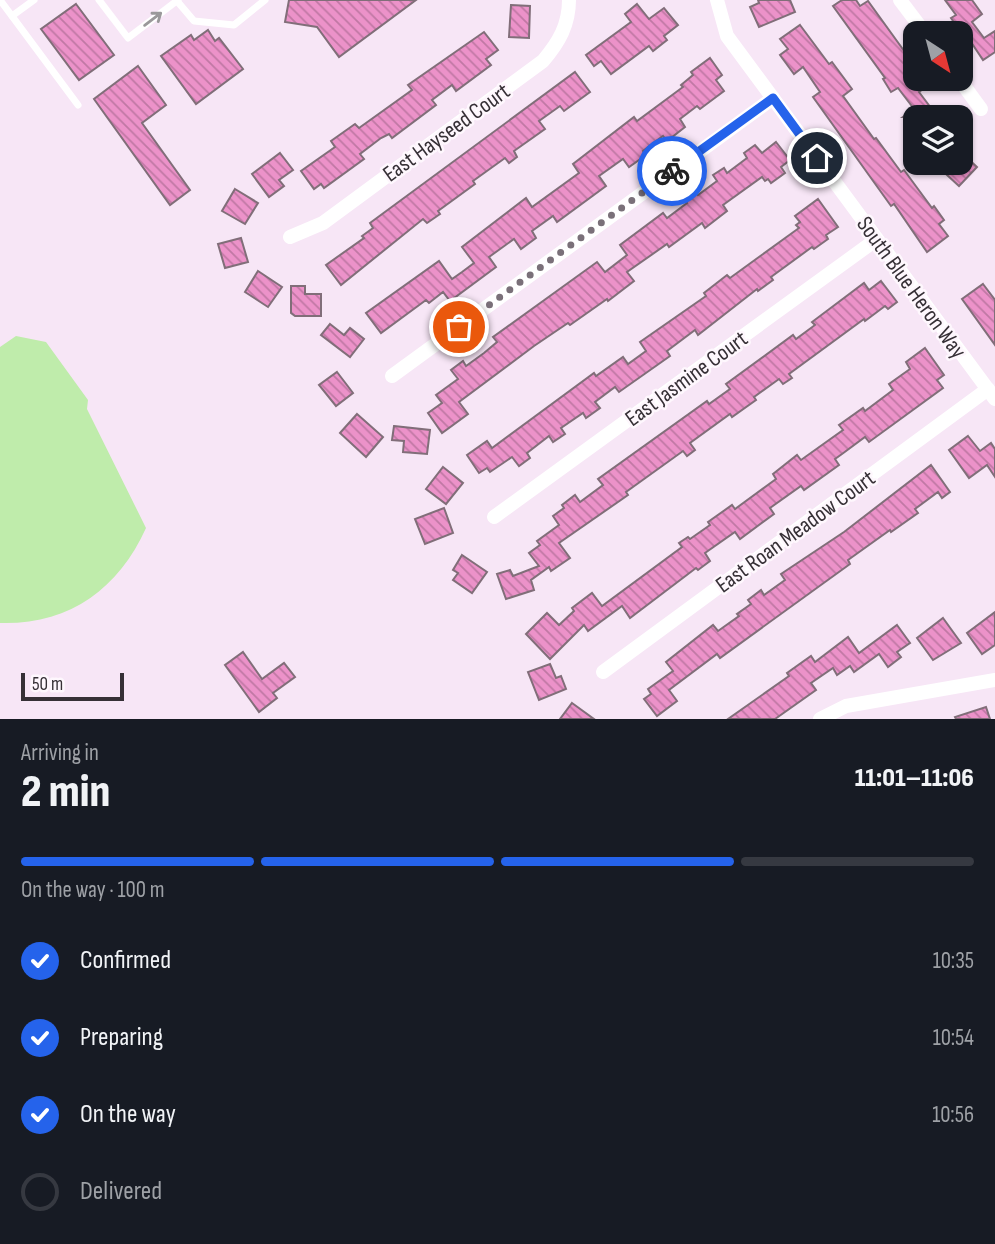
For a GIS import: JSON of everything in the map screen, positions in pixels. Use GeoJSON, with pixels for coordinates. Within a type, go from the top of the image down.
{"type":"FeatureCollection","features":[{"type":"Feature","properties":{"kind":"street","name":"East Hayseed Court"},"geometry":{"type":"LineString","coordinates":[[290,237],[323,223],[543,61],[556,46],[565,28],[569,0]]}},
{"type":"Feature","properties":{"kind":"street","name":"South Blue Heron Way"},"geometry":{"type":"LineString","coordinates":[[717,0],[727,36],[992,394]]}},
{"type":"Feature","properties":{"kind":"street"},"geometry":{"type":"LineString","coordinates":[[900,0],[916,21]]}},
{"type":"Feature","properties":{"kind":"street"},"geometry":{"type":"LineString","coordinates":[[967,91],[981,109]]}},
{"type":"Feature","properties":{"kind":"street"},"geometry":{"type":"LineString","coordinates":[[392,376],[773,98]]}},
{"type":"Feature","properties":{"kind":"street","name":"East Jasmine Court"},"geometry":{"type":"LineString","coordinates":[[495,517],[877,239]]}},
{"type":"Feature","properties":{"kind":"street","name":"East Roan Meadow Court"},"geometry":{"type":"LineString","coordinates":[[603,672],[992,394]]}},
{"type":"Feature","properties":{"kind":"street"},"geometry":{"type":"LineString","coordinates":[[821,719],[846,706],[995,680]]}},
{"type":"Feature","properties":{"kind":"lane"},"geometry":{"type":"LineString","coordinates":[[0,0],[78,105]]}},
{"type":"Feature","properties":{"kind":"lane"},"geometry":{"type":"LineString","coordinates":[[12,16],[34,0]]}},
{"type":"Feature","properties":{"kind":"lane"},"geometry":{"type":"LineString","coordinates":[[99,0],[128,38],[178,0],[194,21],[234,25],[265,0]]}},
{"type":"Feature","properties":{"kind":"green space"},"geometry":{"type":"Polygon","coordinates":[[[16,336],[46,342],[88,400],[87,409],[146,528],[121,569],[88,600],[48,618],[0,623],[0,347],[16,336]]]}},
{"type":"Feature","properties":{"kind":"building"},"geometry":{"type":"Polygon","coordinates":[[[289,0],[416,0],[339,57],[317,27],[285,22],[289,0]]]}},
{"type":"Feature","properties":{"kind":"building"},"geometry":{"type":"Polygon","coordinates":[[[758,0],[790,0],[795,12],[759,27],[750,7],[759,3],[758,0]]]}},
{"type":"Feature","properties":{"kind":"building"},"geometry":{"type":"Polygon","coordinates":[[[842,0],[856,0],[860,6],[868,1],[903,49],[903,91],[920,91],[929,105],[911,105],[898,88],[891,92],[883,79],[885,78],[833,6],[842,0]]]}},
{"type":"Feature","properties":{"kind":"building"},"geometry":{"type":"Polygon","coordinates":[[[945,0],[972,0],[982,14],[973,21],[953,21],[951,18],[956,15],[945,0]]]}},
{"type":"Feature","properties":{"kind":"building"},"geometry":{"type":"Polygon","coordinates":[[[76,4],[114,55],[79,80],[41,29],[76,4]]]}},
{"type":"Feature","properties":{"kind":"building"},"geometry":{"type":"Polygon","coordinates":[[[637,4],[649,19],[664,8],[678,25],[664,36],[667,40],[653,51],[649,46],[611,74],[601,61],[594,66],[586,55],[631,22],[625,14],[637,4]]]}},
{"type":"Feature","properties":{"kind":"building"},"geometry":{"type":"Polygon","coordinates":[[[511,5],[530,6],[529,38],[509,37],[511,5]]]}},
{"type":"Feature","properties":{"kind":"building"},"geometry":{"type":"Polygon","coordinates":[[[973,23],[984,38],[995,31],[995,52],[983,60],[973,45],[973,23]]]}},
{"type":"Feature","properties":{"kind":"building"},"geometry":{"type":"Polygon","coordinates":[[[800,25],[829,64],[832,62],[852,89],[843,96],[874,139],[876,138],[901,172],[903,171],[903,175],[908,175],[932,208],[934,206],[944,220],[939,224],[948,236],[927,252],[813,97],[820,92],[803,67],[794,74],[780,55],[788,49],[780,39],[800,25]]]}},
{"type":"Feature","properties":{"kind":"building"},"geometry":{"type":"Polygon","coordinates":[[[208,30],[215,41],[219,38],[243,69],[196,104],[161,56],[191,35],[194,40],[208,30]]]}},
{"type":"Feature","properties":{"kind":"building"},"geometry":{"type":"Polygon","coordinates":[[[484,32],[498,50],[486,59],[491,65],[456,91],[452,85],[432,100],[436,105],[392,138],[389,134],[381,138],[360,154],[364,159],[324,188],[321,184],[314,189],[301,171],[335,147],[331,141],[355,124],[359,128],[412,90],[408,85],[484,32]]]}},
{"type":"Feature","properties":{"kind":"building"},"geometry":{"type":"Polygon","coordinates":[[[710,58],[722,75],[716,80],[724,91],[700,109],[697,106],[680,119],[685,127],[667,141],[663,136],[643,151],[646,155],[629,167],[623,159],[599,176],[606,186],[557,222],[553,216],[532,231],[536,238],[521,249],[514,239],[489,257],[496,267],[450,301],[443,292],[429,303],[426,300],[381,333],[366,313],[439,261],[452,279],[462,272],[474,263],[462,247],[526,198],[532,207],[579,173],[573,164],[634,117],[637,121],[683,87],[681,85],[693,75],[691,72],[710,58]]]}},
{"type":"Feature","properties":{"kind":"building"},"geometry":{"type":"Polygon","coordinates":[[[138,66],[166,105],[142,123],[190,190],[170,205],[94,99],[138,66]]]}},
{"type":"Feature","properties":{"kind":"building"},"geometry":{"type":"Polygon","coordinates":[[[575,72],[590,92],[564,111],[560,106],[539,121],[545,129],[514,151],[517,157],[509,163],[505,158],[473,181],[475,184],[438,211],[440,214],[427,223],[423,219],[341,285],[326,265],[364,238],[362,236],[373,228],[370,223],[575,72]]]}},
{"type":"Feature","properties":{"kind":"building"},"geometry":{"type":"Polygon","coordinates":[[[776,142],[790,160],[781,167],[785,173],[771,183],[762,177],[723,205],[727,211],[705,228],[702,223],[627,272],[634,281],[608,301],[607,299],[534,346],[459,402],[468,414],[442,433],[428,413],[442,403],[436,395],[458,379],[451,370],[463,361],[466,366],[484,353],[497,342],[493,337],[597,262],[605,272],[627,255],[620,245],[663,213],[667,218],[687,203],[683,198],[694,190],[698,195],[717,181],[713,175],[724,168],[727,173],[747,158],[744,153],[755,145],[762,153],[776,142]]]}},
{"type":"Feature","properties":{"kind":"building"},"geometry":{"type":"Polygon","coordinates":[[[280,153],[293,170],[279,180],[284,186],[269,197],[252,174],[280,153]]]}},
{"type":"Feature","properties":{"kind":"building"},"geometry":{"type":"Polygon","coordinates":[[[947,175],[969,175],[959,186],[947,175]]]}},
{"type":"Feature","properties":{"kind":"building"},"geometry":{"type":"Polygon","coordinates":[[[235,189],[258,203],[245,224],[222,211],[235,189]]]}},
{"type":"Feature","properties":{"kind":"building"},"geometry":{"type":"Polygon","coordinates":[[[818,199],[838,227],[826,235],[828,239],[814,249],[812,247],[771,277],[773,280],[758,291],[757,289],[698,335],[695,330],[667,351],[670,356],[619,392],[615,387],[595,402],[600,408],[586,418],[583,413],[561,428],[565,434],[553,442],[549,436],[527,453],[530,458],[519,466],[512,457],[490,472],[487,468],[479,473],[467,455],[487,441],[492,448],[594,373],[596,376],[623,357],[628,364],[646,351],[640,342],[706,296],[704,293],[727,275],[730,278],[799,228],[796,225],[800,222],[795,216],[818,199]]]}},
{"type":"Feature","properties":{"kind":"building"},"geometry":{"type":"Polygon","coordinates":[[[241,238],[248,262],[225,268],[218,244],[241,238]]]}},
{"type":"Feature","properties":{"kind":"building"},"geometry":{"type":"Polygon","coordinates":[[[258,271],[282,287],[268,307],[245,292],[258,271]]]}},
{"type":"Feature","properties":{"kind":"building"},"geometry":{"type":"Polygon","coordinates":[[[881,281],[897,302],[888,309],[885,306],[865,321],[864,319],[789,374],[792,378],[783,384],[779,379],[754,397],[756,400],[732,417],[730,414],[690,443],[695,450],[687,456],[683,451],[626,492],[628,495],[559,543],[570,558],[551,571],[549,567],[531,580],[534,590],[506,599],[497,574],[510,570],[513,576],[539,566],[529,553],[540,545],[537,541],[559,525],[553,516],[564,508],[562,505],[575,495],[580,502],[603,485],[598,479],[707,401],[709,404],[730,389],[726,384],[793,335],[796,339],[815,325],[812,322],[864,283],[869,290],[881,281]]]}},
{"type":"Feature","properties":{"kind":"building"},"geometry":{"type":"Polygon","coordinates":[[[983,284],[995,300],[995,345],[962,299],[983,284]]]}},
{"type":"Feature","properties":{"kind":"building"},"geometry":{"type":"Polygon","coordinates":[[[291,286],[305,286],[305,294],[321,294],[321,316],[295,316],[291,313],[291,286]]]}},
{"type":"Feature","properties":{"kind":"building"},"geometry":{"type":"Polygon","coordinates":[[[330,324],[344,335],[350,328],[364,339],[350,357],[321,335],[330,324]]]}},
{"type":"Feature","properties":{"kind":"building"},"geometry":{"type":"Polygon","coordinates":[[[925,348],[944,375],[937,380],[943,388],[869,442],[865,437],[835,459],[839,465],[804,490],[801,486],[770,508],[774,514],[740,539],[735,532],[705,553],[710,561],[698,570],[696,568],[630,618],[622,606],[588,631],[584,625],[550,659],[526,634],[547,613],[559,625],[574,611],[572,608],[592,593],[602,606],[682,547],[679,543],[688,537],[690,539],[732,505],[735,509],[776,479],[773,474],[797,455],[801,460],[843,430],[839,425],[863,408],[865,411],[893,390],[889,384],[910,369],[906,362],[925,348]]]}},
{"type":"Feature","properties":{"kind":"building"},"geometry":{"type":"Polygon","coordinates":[[[337,372],[353,393],[336,406],[319,385],[337,372]]]}},
{"type":"Feature","properties":{"kind":"building"},"geometry":{"type":"Polygon","coordinates":[[[357,414],[383,437],[366,457],[340,433],[357,414]]]}},
{"type":"Feature","properties":{"kind":"building"},"geometry":{"type":"Polygon","coordinates":[[[394,426],[430,430],[427,454],[403,452],[404,441],[392,440],[394,426]]]}},
{"type":"Feature","properties":{"kind":"building"},"geometry":{"type":"Polygon","coordinates":[[[968,436],[980,451],[991,443],[995,449],[995,477],[987,465],[969,478],[949,450],[968,436]]]}},
{"type":"Feature","properties":{"kind":"building"},"geometry":{"type":"Polygon","coordinates":[[[931,465],[950,492],[942,498],[938,492],[915,509],[918,513],[848,560],[850,564],[720,658],[717,654],[669,690],[677,701],[657,716],[644,699],[651,694],[648,689],[673,671],[666,662],[713,625],[718,631],[739,616],[737,614],[751,604],[748,600],[761,590],[764,595],[785,580],[781,574],[844,532],[931,465]]]}},
{"type":"Feature","properties":{"kind":"building"},"geometry":{"type":"Polygon","coordinates":[[[443,467],[463,483],[446,504],[426,489],[443,467]]]}},
{"type":"Feature","properties":{"kind":"building"},"geometry":{"type":"Polygon","coordinates":[[[444,508],[453,533],[425,544],[415,519],[444,508]]]}},
{"type":"Feature","properties":{"kind":"building"},"geometry":{"type":"Polygon","coordinates":[[[462,555],[487,572],[472,593],[453,580],[458,573],[453,570],[462,555]]]}},
{"type":"Feature","properties":{"kind":"building"},"geometry":{"type":"Polygon","coordinates":[[[995,612],[995,645],[982,654],[967,633],[995,612]]]}},
{"type":"Feature","properties":{"kind":"building"},"geometry":{"type":"Polygon","coordinates":[[[943,618],[961,643],[933,660],[917,638],[943,618]]]}},
{"type":"Feature","properties":{"kind":"building"},"geometry":{"type":"Polygon","coordinates":[[[897,625],[910,643],[897,652],[901,657],[888,667],[879,654],[854,672],[850,666],[837,675],[833,668],[811,683],[816,690],[775,719],[728,719],[789,676],[787,673],[811,656],[815,662],[848,637],[859,653],[897,625]]]}},
{"type":"Feature","properties":{"kind":"building"},"geometry":{"type":"Polygon","coordinates":[[[243,652],[262,679],[284,663],[295,677],[273,693],[277,698],[259,712],[225,665],[243,652]]]}},
{"type":"Feature","properties":{"kind":"building"},"geometry":{"type":"Polygon","coordinates":[[[550,664],[556,678],[561,676],[566,689],[539,700],[528,672],[550,664]]]}},
{"type":"Feature","properties":{"kind":"building"},"geometry":{"type":"Polygon","coordinates":[[[572,703],[594,719],[560,719],[572,703]]]}},
{"type":"Feature","properties":{"kind":"building"},"geometry":{"type":"Polygon","coordinates":[[[986,707],[990,719],[955,717],[986,707]]]}},
{"type":"Feature","properties":{"kind":"way so far"},"geometry":{"type":"LineString","coordinates":[[459,327],[672,171]]}},
{"type":"Feature","properties":{"kind":"route"},"geometry":{"type":"LineString","coordinates":[[672,171],[773,98],[817,158]]}}]}
